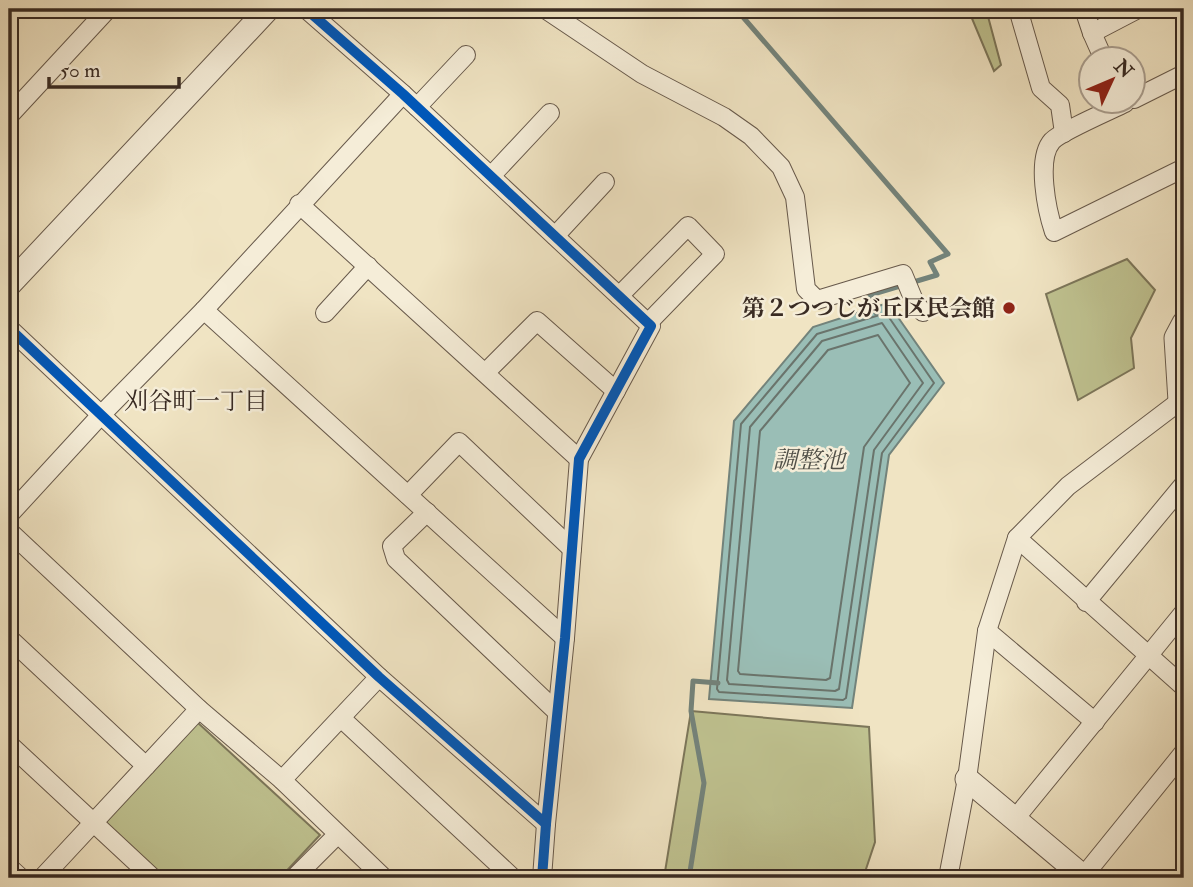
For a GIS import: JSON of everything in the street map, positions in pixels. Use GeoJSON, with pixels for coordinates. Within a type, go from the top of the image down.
{"type":"FeatureCollection","features":[{"type":"Feature","properties":{"kind":"street"},"geometry":{"type":"LineString","coordinates":[[9,116],[108,9]]}},
{"type":"Feature","properties":{"kind":"street"},"geometry":{"type":"LineString","coordinates":[[9,285],[268,9]]}},
{"type":"Feature","properties":{"kind":"street"},"geometry":{"type":"LineString","coordinates":[[306,9],[403,94],[651,326],[579,459],[542,878]]}},
{"type":"Feature","properties":{"kind":"street"},"geometry":{"type":"LineString","coordinates":[[545,9],[642,74],[724,117],[751,136],[781,167],[795,197],[806,289],[817,300],[903,274],[915,303],[923,312]]}},
{"type":"Feature","properties":{"kind":"street"},"geometry":{"type":"LineString","coordinates":[[1018,9],[1041,88],[1060,105],[1064,134]]}},
{"type":"Feature","properties":{"kind":"street"},"geometry":{"type":"LineString","coordinates":[[1084,9],[1098,46]]}},
{"type":"Feature","properties":{"kind":"street"},"geometry":{"type":"LineString","coordinates":[[1092,33],[1138,9]]}},
{"type":"Feature","properties":{"kind":"street"},"geometry":{"type":"LineString","coordinates":[[417,107],[466,55]]}},
{"type":"Feature","properties":{"kind":"street"},"geometry":{"type":"LineString","coordinates":[[1148,91],[1184,74]]}},
{"type":"Feature","properties":{"kind":"street"},"geometry":{"type":"LineString","coordinates":[[9,515],[100,415],[204,310],[403,94]]}},
{"type":"Feature","properties":{"kind":"street"},"geometry":{"type":"LineString","coordinates":[[491,176],[550,113]]}},
{"type":"Feature","properties":{"kind":"street"},"geometry":{"type":"LineString","coordinates":[[1099,116],[1052,140],[1044,155],[1047,209],[1054,232],[1184,168]]}},
{"type":"Feature","properties":{"kind":"street"},"geometry":{"type":"LineString","coordinates":[[555,236],[605,182]]}},
{"type":"Feature","properties":{"kind":"street"},"geometry":{"type":"LineString","coordinates":[[299,204],[579,459]]}},
{"type":"Feature","properties":{"kind":"street"},"geometry":{"type":"LineString","coordinates":[[619,296],[688,226],[715,254],[648,323]]}},
{"type":"Feature","properties":{"kind":"street"},"geometry":{"type":"LineString","coordinates":[[325,313],[368,266]]}},
{"type":"Feature","properties":{"kind":"street"},"geometry":{"type":"LineString","coordinates":[[204,310],[565,638]]}},
{"type":"Feature","properties":{"kind":"street"},"geometry":{"type":"LineString","coordinates":[[485,373],[537,321],[616,391]]}},
{"type":"Feature","properties":{"kind":"street"},"geometry":{"type":"LineString","coordinates":[[948,878],[967,779],[987,631],[1017,538],[1068,486],[1183,403],[1176,338],[1184,323]]}},
{"type":"Feature","properties":{"kind":"street"},"geometry":{"type":"LineString","coordinates":[[9,328],[379,677],[546,824]]}},
{"type":"Feature","properties":{"kind":"street"},"geometry":{"type":"LineString","coordinates":[[408,495],[459,442],[572,549]]}},
{"type":"Feature","properties":{"kind":"street"},"geometry":{"type":"LineString","coordinates":[[1086,602],[1184,484]]}},
{"type":"Feature","properties":{"kind":"street"},"geometry":{"type":"LineString","coordinates":[[427,512],[392,546],[396,559],[557,712]]}},
{"type":"Feature","properties":{"kind":"street"},"geometry":{"type":"LineString","coordinates":[[9,531],[199,709],[282,780],[384,878]]}},
{"type":"Feature","properties":{"kind":"street"},"geometry":{"type":"LineString","coordinates":[[1017,538],[1184,687]]}},
{"type":"Feature","properties":{"kind":"street"},"geometry":{"type":"LineString","coordinates":[[1014,820],[1184,612]]}},
{"type":"Feature","properties":{"kind":"street"},"geometry":{"type":"LineString","coordinates":[[987,631],[1095,722]]}},
{"type":"Feature","properties":{"kind":"street"},"geometry":{"type":"LineString","coordinates":[[9,638],[146,766]]}},
{"type":"Feature","properties":{"kind":"street"},"geometry":{"type":"LineString","coordinates":[[282,780],[379,677]]}},
{"type":"Feature","properties":{"kind":"street"},"geometry":{"type":"LineString","coordinates":[[42,878],[199,709]]}},
{"type":"Feature","properties":{"kind":"street"},"geometry":{"type":"LineString","coordinates":[[341,718],[513,878]]}},
{"type":"Feature","properties":{"kind":"street"},"geometry":{"type":"LineString","coordinates":[[9,744],[153,878]]}},
{"type":"Feature","properties":{"kind":"street"},"geometry":{"type":"LineString","coordinates":[[967,779],[1084,878],[1184,752]]}},
{"type":"Feature","properties":{"kind":"street"},"geometry":{"type":"LineString","coordinates":[[295,878],[337,835]]}},
{"type":"Feature","properties":{"kind":"street"},"geometry":{"type":"LineString","coordinates":[[9,867],[21,878]]}},
{"type":"Feature","properties":{"kind":"green space"},"geometry":{"type":"Polygon","coordinates":[[[968,9],[986,9],[1001,65],[994,71],[968,9]]]}},
{"type":"Feature","properties":{"kind":"green space"},"geometry":{"type":"Polygon","coordinates":[[[1127,259],[1155,290],[1131,338],[1134,368],[1078,400],[1046,294],[1127,259]]]}},
{"type":"Feature","properties":{"kind":"green space"},"geometry":{"type":"Polygon","coordinates":[[[691,711],[869,727],[875,842],[863,878],[664,878],[691,711]]]}},
{"type":"Feature","properties":{"kind":"green space"},"geometry":{"type":"Polygon","coordinates":[[[197,722],[320,835],[280,878],[165,878],[104,823],[197,722]]]}},
{"type":"Feature","properties":{"kind":"water","name":"調整池"},"geometry":{"type":"Polygon","coordinates":[[[888,303],[944,383],[889,455],[852,708],[709,699],[734,421],[813,327],[888,303]]]}},
{"type":"Feature","properties":{"kind":"waterway"},"geometry":{"type":"LineString","coordinates":[[736,9],[948,254],[930,262],[937,275],[870,295],[876,313]]}},
{"type":"Feature","properties":{"kind":"waterway"},"geometry":{"type":"LineString","coordinates":[[689,878],[704,783],[691,711],[693,681],[718,683]]}},
{"type":"Feature","properties":{"kind":"cycle path"},"geometry":{"type":"LineString","coordinates":[[306,9],[403,94],[651,326],[579,459],[542,878]]}},
{"type":"Feature","properties":{"kind":"cycle path"},"geometry":{"type":"LineString","coordinates":[[9,328],[379,677],[546,824]]}},
{"type":"Feature","properties":{"kind":"place","name":"第２つつじが丘区民会館"},"geometry":{"type":"Point","coordinates":[1009,308]}},
{"type":"Feature","properties":{"kind":"district","name":"刈谷町一丁目"},"geometry":{"type":"Point","coordinates":[196,401]}}]}
